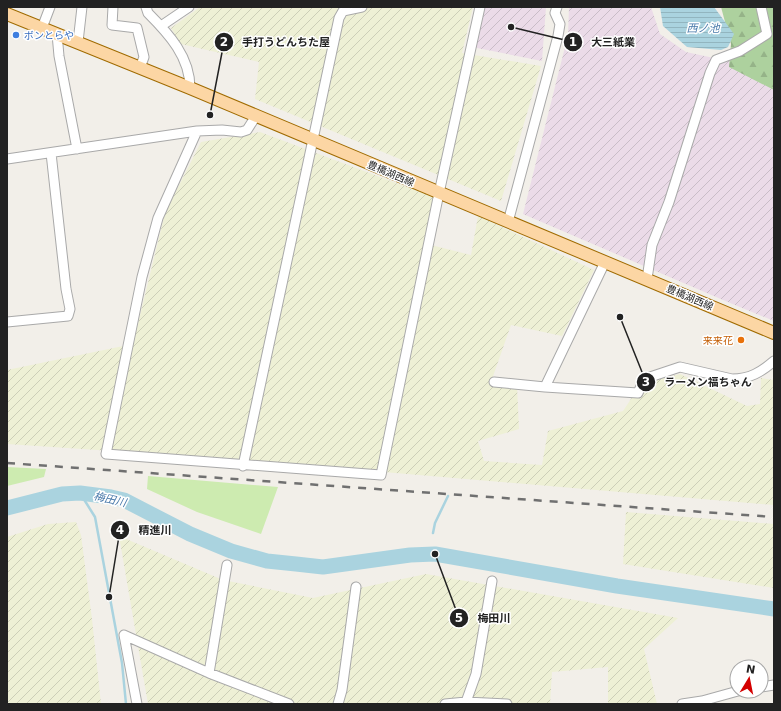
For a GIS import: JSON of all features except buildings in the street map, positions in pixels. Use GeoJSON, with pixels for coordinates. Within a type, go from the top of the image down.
{"type":"FeatureCollection","features":[{"type":"Feature","properties":{"kind":"main road","name":"豊橋湖西線"},"geometry":{"type":"LineString","coordinates":[[7,14],[190,88],[774,333]]}},
{"type":"Feature","properties":{"kind":"street"},"geometry":{"type":"LineString","coordinates":[[42,28],[50,7]]}},
{"type":"Feature","properties":{"kind":"street"},"geometry":{"type":"LineString","coordinates":[[78,42],[82,7]]}},
{"type":"Feature","properties":{"kind":"street"},"geometry":{"type":"LineString","coordinates":[[113,7],[112,25],[137,28],[144,57],[140,68]]}},
{"type":"Feature","properties":{"kind":"street"},"geometry":{"type":"LineString","coordinates":[[146,7],[148,13],[176,44],[184,60],[190,78],[190,88]]}},
{"type":"Feature","properties":{"kind":"street"},"geometry":{"type":"LineString","coordinates":[[161,26],[189,7]]}},
{"type":"Feature","properties":{"kind":"street"},"geometry":{"type":"LineString","coordinates":[[243,466],[339,18],[343,11],[362,7]]}},
{"type":"Feature","properties":{"kind":"street"},"geometry":{"type":"LineString","coordinates":[[197,131],[158,218],[144,269],[106,454],[243,466],[381,475],[439,193],[480,7]]}},
{"type":"Feature","properties":{"kind":"street"},"geometry":{"type":"LineString","coordinates":[[508,222],[558,36],[560,24],[555,13],[557,7]]}},
{"type":"Feature","properties":{"kind":"street"},"geometry":{"type":"LineString","coordinates":[[647,279],[652,245],[669,202],[710,73],[716,60],[740,51],[767,34],[761,7]]}},
{"type":"Feature","properties":{"kind":"street"},"geometry":{"type":"LineString","coordinates":[[58,34],[59,56],[77,149]]}},
{"type":"Feature","properties":{"kind":"street"},"geometry":{"type":"LineString","coordinates":[[7,159],[197,131],[222,130],[241,132],[247,130],[256,116]]}},
{"type":"Feature","properties":{"kind":"street"},"geometry":{"type":"LineString","coordinates":[[7,322],[68,316],[70,309],[66,289],[51,153]]}},
{"type":"Feature","properties":{"kind":"street"},"geometry":{"type":"LineString","coordinates":[[545,387],[605,262]]}},
{"type":"Feature","properties":{"kind":"street"},"geometry":{"type":"LineString","coordinates":[[494,382],[638,393],[644,379],[680,367],[732,379],[740,379],[754,375],[774,361]]}},
{"type":"Feature","properties":{"kind":"street"},"geometry":{"type":"LineString","coordinates":[[209,673],[227,565]]}},
{"type":"Feature","properties":{"kind":"street"},"geometry":{"type":"LineString","coordinates":[[466,702],[476,674],[492,581]]}},
{"type":"Feature","properties":{"kind":"street"},"geometry":{"type":"LineString","coordinates":[[338,704],[342,690],[356,587]]}},
{"type":"Feature","properties":{"kind":"street"},"geometry":{"type":"LineString","coordinates":[[136,704],[124,635],[209,673],[289,704]]}},
{"type":"Feature","properties":{"kind":"street"},"geometry":{"type":"LineString","coordinates":[[682,704],[702,701],[729,694]]}},
{"type":"Feature","properties":{"kind":"street"},"geometry":{"type":"LineString","coordinates":[[445,704],[466,702],[507,704]]}},
{"type":"Feature","properties":{"kind":"shaded area"},"geometry":{"type":"Polygon","coordinates":[[[481,7],[546,7],[542,61],[472,47],[481,7]]]}},
{"type":"Feature","properties":{"kind":"shaded area"},"geometry":{"type":"Polygon","coordinates":[[[569,7],[651,7],[660,34],[686,52],[714,58],[742,47],[774,79],[774,321],[523,214],[568,35],[569,7]]]}},
{"type":"Feature","properties":{"kind":"green space"},"geometry":{"type":"Polygon","coordinates":[[[200,7],[473,7],[462,53],[541,66],[501,201],[255,99],[259,62],[181,44],[171,28],[200,7]]]}},
{"type":"Feature","properties":{"kind":"green space"},"geometry":{"type":"Polygon","coordinates":[[[721,7],[774,7],[774,90],[729,67],[731,44],[721,7]]]}},
{"type":"Feature","properties":{"kind":"green space"},"geometry":{"type":"Polygon","coordinates":[[[260,132],[436,198],[427,244],[471,255],[478,216],[594,270],[562,336],[511,325],[491,382],[517,386],[519,429],[478,441],[484,461],[542,465],[548,431],[623,411],[641,384],[680,374],[747,406],[760,404],[761,378],[774,380],[774,505],[218,458],[7,444],[7,370],[133,344],[165,213],[201,142],[260,132]]]}},
{"type":"Feature","properties":{"kind":"green space"},"geometry":{"type":"Polygon","coordinates":[[[7,467],[46,469],[44,477],[7,486],[7,467]]]}},
{"type":"Feature","properties":{"kind":"green space"},"geometry":{"type":"Polygon","coordinates":[[[148,476],[278,487],[261,534],[197,512],[147,489],[148,476]]]}},
{"type":"Feature","properties":{"kind":"green space"},"geometry":{"type":"Polygon","coordinates":[[[626,512],[774,524],[774,588],[623,564],[626,512]]]}},
{"type":"Feature","properties":{"kind":"green space"},"geometry":{"type":"Polygon","coordinates":[[[76,522],[81,535],[101,704],[7,704],[7,537],[48,524],[76,522]]]}},
{"type":"Feature","properties":{"kind":"green space"},"geometry":{"type":"Polygon","coordinates":[[[119,536],[223,580],[313,598],[426,574],[678,618],[644,649],[657,704],[608,704],[608,667],[552,672],[550,704],[148,704],[119,536]]]}},
{"type":"Feature","properties":{"kind":"water","name":"西ノ池"},"geometry":{"type":"Polygon","coordinates":[[[660,7],[714,7],[734,34],[728,47],[721,50],[687,47],[663,26],[660,7]]]}},
{"type":"Feature","properties":{"kind":"waterway"},"geometry":{"type":"LineString","coordinates":[[80,493],[95,517],[122,663],[126,704]]}},
{"type":"Feature","properties":{"kind":"waterway","name":"梅田川"},"geometry":{"type":"LineString","coordinates":[[7,508],[62,494],[80,493],[111,497],[124,500],[190,534],[231,551],[267,561],[323,567],[410,555],[435,554],[617,586],[774,609]]}},
{"type":"Feature","properties":{"kind":"waterway"},"geometry":{"type":"LineString","coordinates":[[433,533],[435,523],[448,496]]}},
{"type":"Feature","properties":{"kind":"railway"},"geometry":{"type":"LineString","coordinates":[[7,463],[774,517]]}},
{"type":"Feature","properties":{"kind":"place","name":"大三紙業"},"geometry":{"type":"Point","coordinates":[511,27]}},
{"type":"Feature","properties":{"kind":"place","name":"ボンとらや"},"geometry":{"type":"Point","coordinates":[16,35]}},
{"type":"Feature","properties":{"kind":"place","name":"手打うどんちた屋"},"geometry":{"type":"Point","coordinates":[210,115]}},
{"type":"Feature","properties":{"kind":"place","name":"ラーメン福ちゃん"},"geometry":{"type":"Point","coordinates":[620,317]}},
{"type":"Feature","properties":{"kind":"place","name":"来来花"},"geometry":{"type":"Point","coordinates":[741,340]}},
{"type":"Feature","properties":{"kind":"place","name":"梅田川"},"geometry":{"type":"Point","coordinates":[435,554]}},
{"type":"Feature","properties":{"kind":"place","name":"精進川"},"geometry":{"type":"Point","coordinates":[109,597]}}]}
